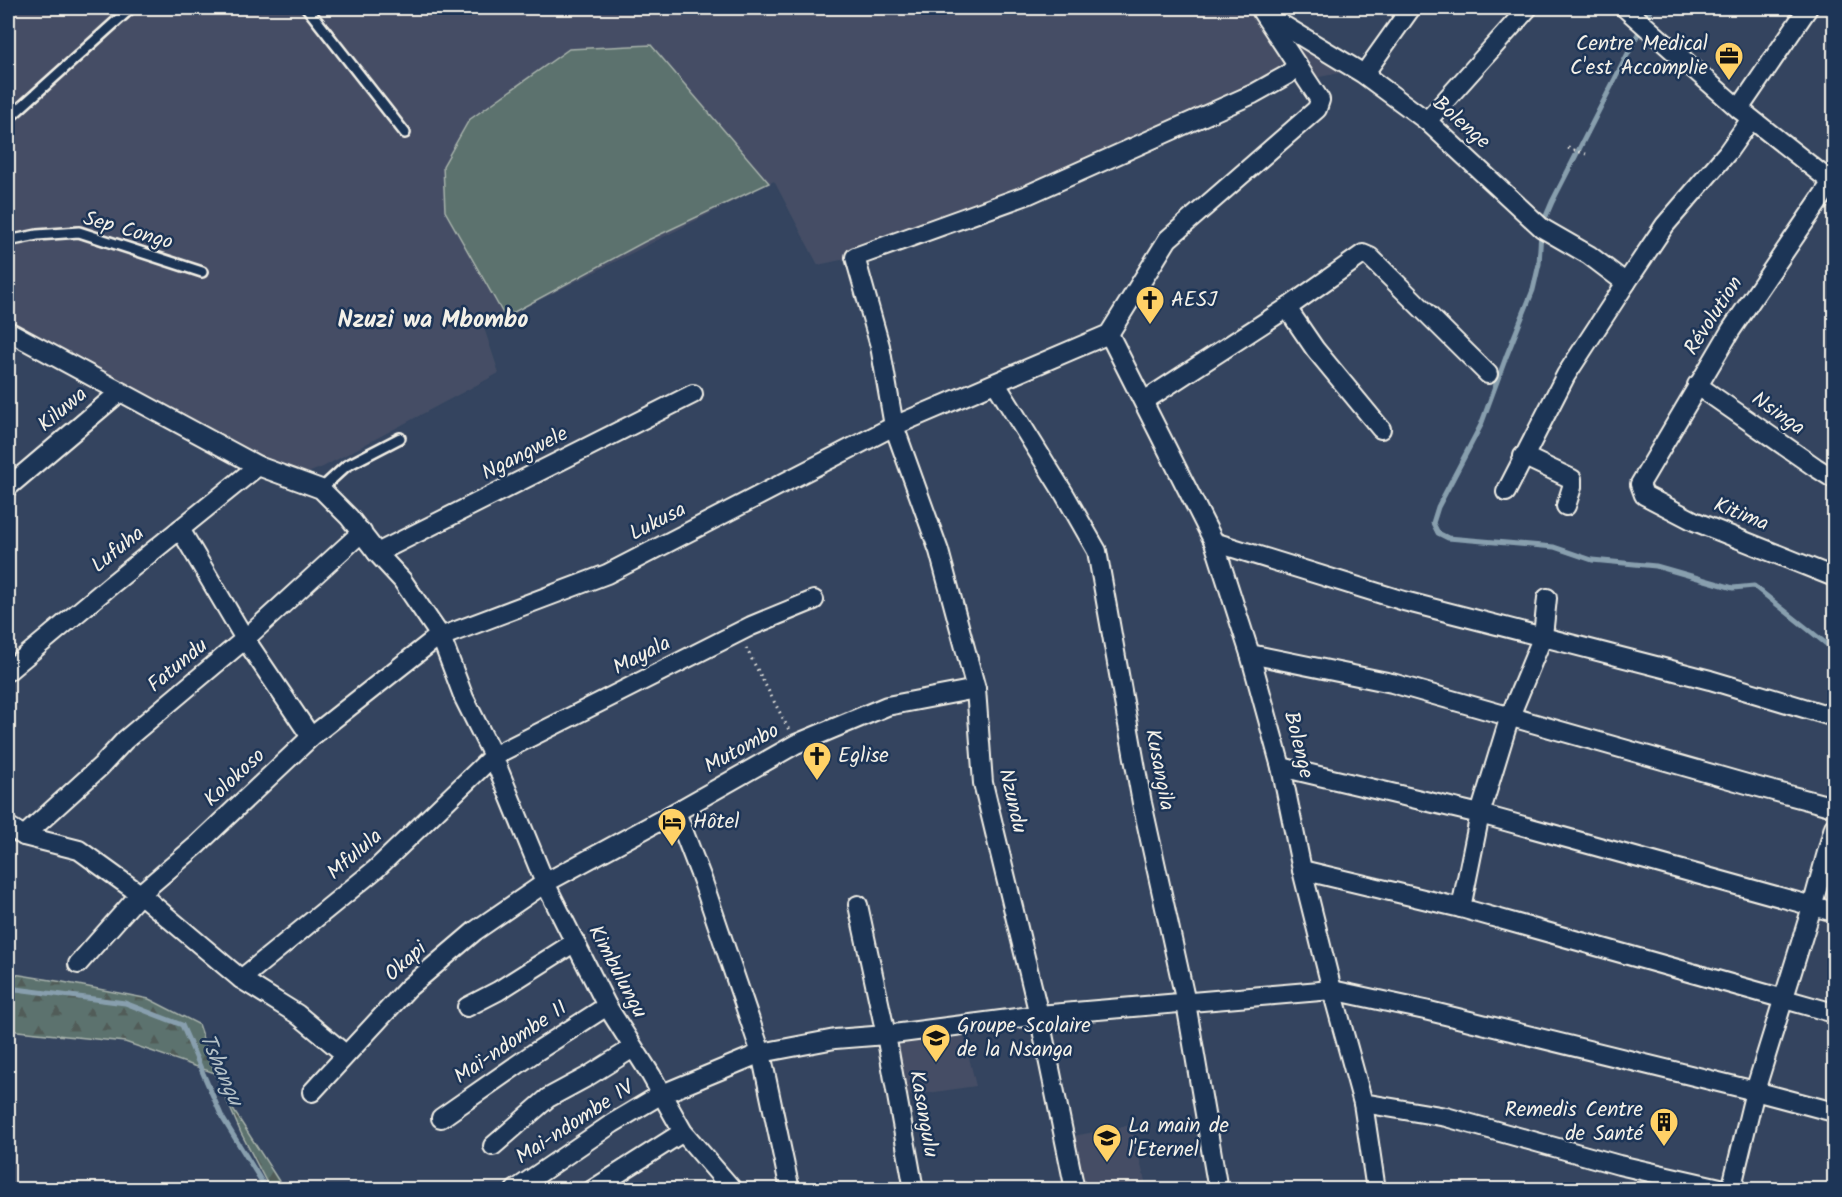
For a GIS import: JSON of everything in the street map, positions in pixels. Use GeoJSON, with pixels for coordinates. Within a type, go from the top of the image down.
{"type":"FeatureCollection","features":[{"type":"Feature","properties":{"kind":"street"},"geometry":{"type":"LineString","coordinates":[[1364,74],[1411,8]]}},
{"type":"Feature","properties":{"kind":"street"},"geometry":{"type":"LineString","coordinates":[[1427,122],[1528,8]]}},
{"type":"Feature","properties":{"kind":"street"},"geometry":{"type":"LineString","coordinates":[[1506,492],[1566,375],[1665,225],[1727,153],[1745,114],[1808,8]]}},
{"type":"Feature","properties":{"kind":"street"},"geometry":{"type":"LineString","coordinates":[[1109,334],[1168,239],[1317,109],[1320,100],[1260,10]]}},
{"type":"Feature","properties":{"kind":"street","name":"Bolenge"},"geometry":{"type":"LineString","coordinates":[[1260,10],[1364,74],[1427,122],[1542,228],[1589,255],[1626,283]]}},
{"type":"Feature","properties":{"kind":"street"},"geometry":{"type":"LineString","coordinates":[[1631,12],[1745,114],[1834,182]]}},
{"type":"Feature","properties":{"kind":"street","name":"Nzundu"},"geometry":{"type":"LineString","coordinates":[[1075,1190],[1039,1015],[983,783],[976,689],[939,551],[894,426],[880,346],[855,257],[1027,195],[1253,94],[1287,75],[1297,65]]}},
{"type":"Feature","properties":{"kind":"street","name":"Révolution"},"geometry":{"type":"LineString","coordinates":[[1640,484],[1697,385],[1765,279],[1834,182]]}},
{"type":"Feature","properties":{"kind":"street"},"geometry":{"type":"LineString","coordinates":[[1144,401],[1287,308],[1363,254],[1370,257],[1488,374]]}},
{"type":"Feature","properties":{"kind":"street"},"geometry":{"type":"LineString","coordinates":[[1287,308],[1315,349],[1382,429]]}},
{"type":"Feature","properties":{"kind":"street","name":"Bolenge"},"geometry":{"type":"LineString","coordinates":[[1109,334],[1214,542],[1250,654],[1281,767],[1302,870],[1363,1103],[1376,1190]]}},
{"type":"Feature","properties":{"kind":"street","name":"Lukusa"},"geometry":{"type":"LineString","coordinates":[[438,638],[607,574],[894,426],[1109,334]]}},
{"type":"Feature","properties":{"kind":"street"},"geometry":{"type":"LineString","coordinates":[[10,336],[258,466],[321,489]]}},
{"type":"Feature","properties":{"kind":"street","name":"Kusangila"},"geometry":{"type":"LineString","coordinates":[[996,384],[1065,495],[1096,551],[1142,803],[1186,1003],[1218,1190]]}},
{"type":"Feature","properties":{"kind":"street","name":"Nsinga"},"geometry":{"type":"LineString","coordinates":[[1697,385],[1834,479]]}},
{"type":"Feature","properties":{"kind":"street","name":"Kiluwa"},"geometry":{"type":"LineString","coordinates":[[8,487],[120,392]]}},
{"type":"Feature","properties":{"kind":"street","name":"Ngangwele"},"geometry":{"type":"LineString","coordinates":[[377,553],[693,394]]}},
{"type":"Feature","properties":{"kind":"street"},"geometry":{"type":"LineString","coordinates":[[1523,456],[1572,479],[1566,506]]}},
{"type":"Feature","properties":{"kind":"street","name":"Lufuha"},"geometry":{"type":"LineString","coordinates":[[8,671],[258,466]]}},
{"type":"Feature","properties":{"kind":"street","name":"Kitima"},"geometry":{"type":"LineString","coordinates":[[1640,484],[1644,495],[1694,520],[1834,577]]}},
{"type":"Feature","properties":{"kind":"street","name":"Kimbulungu"},"geometry":{"type":"LineString","coordinates":[[321,489],[362,532],[377,553],[402,580],[438,638],[493,756],[545,883],[607,1006],[683,1132],[728,1188]]}},
{"type":"Feature","properties":{"kind":"street"},"geometry":{"type":"LineString","coordinates":[[180,529],[245,639],[311,737]]}},
{"type":"Feature","properties":{"kind":"street","name":"Fatundu"},"geometry":{"type":"LineString","coordinates":[[24,836],[101,766],[125,740],[245,639],[362,532]]}},
{"type":"Feature","properties":{"kind":"street"},"geometry":{"type":"LineString","coordinates":[[1214,542],[1404,602],[1699,677],[1834,717]]}},
{"type":"Feature","properties":{"kind":"street"},"geometry":{"type":"LineString","coordinates":[[1461,908],[1480,814],[1510,716],[1543,636],[1547,598]]}},
{"type":"Feature","properties":{"kind":"street","name":"Mayala"},"geometry":{"type":"LineString","coordinates":[[493,756],[739,633],[814,600]]}},
{"type":"Feature","properties":{"kind":"street","name":"Kolokoso"},"geometry":{"type":"LineString","coordinates":[[78,964],[140,894],[197,845],[311,737],[438,638]]}},
{"type":"Feature","properties":{"kind":"street"},"geometry":{"type":"LineString","coordinates":[[1250,654],[1392,683],[1834,807]]}},
{"type":"Feature","properties":{"kind":"street","name":"Mutombo"},"geometry":{"type":"LineString","coordinates":[[545,883],[796,744],[887,706],[976,689]]}},
{"type":"Feature","properties":{"kind":"street","name":"Mfulula"},"geometry":{"type":"LineString","coordinates":[[241,979],[376,869],[493,756]]}},
{"type":"Feature","properties":{"kind":"street"},"geometry":{"type":"LineString","coordinates":[[1281,767],[1480,814],[1834,912]]}},
{"type":"Feature","properties":{"kind":"street"},"geometry":{"type":"LineString","coordinates":[[676,812],[702,879],[761,1053],[790,1190]]}},
{"type":"Feature","properties":{"kind":"street"},"geometry":{"type":"LineString","coordinates":[[8,826],[24,836],[79,850],[140,894],[241,979],[297,1014],[345,1054]]}},
{"type":"Feature","properties":{"kind":"street"},"geometry":{"type":"LineString","coordinates":[[1363,1103],[1446,1117],[1619,1165],[1730,1190],[1755,1091],[1812,907],[1834,827]]}},
{"type":"Feature","properties":{"kind":"street"},"geometry":{"type":"LineString","coordinates":[[1302,870],[1461,908],[1834,1013]]}},
{"type":"Feature","properties":{"kind":"street","name":"Okapi"},"geometry":{"type":"LineString","coordinates":[[312,1092],[408,988],[475,931],[545,883]]}},
{"type":"Feature","properties":{"kind":"street","name":"Kasangulu"},"geometry":{"type":"LineString","coordinates":[[858,905],[886,1035],[914,1190]]}},
{"type":"Feature","properties":{"kind":"street"},"geometry":{"type":"LineString","coordinates":[[467,1006],[498,991],[575,942]]}},
{"type":"Feature","properties":{"kind":"street","name":"Mai-ndombe IV"},"geometry":{"type":"LineString","coordinates":[[515,1190],[613,1123],[660,1095],[761,1053],[835,1040],[1039,1015],[1332,990],[1437,1013],[1834,1112]]}},
{"type":"Feature","properties":{"kind":"street","name":"Maï-ndombe II"},"geometry":{"type":"LineString","coordinates":[[441,1118],[534,1053],[607,1006]]}},
{"type":"Feature","properties":{"kind":"street"},"geometry":{"type":"LineString","coordinates":[[493,1146],[548,1098],[633,1048]]}},
{"type":"Feature","properties":{"kind":"street"},"geometry":{"type":"LineString","coordinates":[[592,1190],[683,1132]]}},
{"type":"Feature","properties":{"kind":"lane"},"geometry":{"type":"LineString","coordinates":[[8,119],[131,8]]}},
{"type":"Feature","properties":{"kind":"lane"},"geometry":{"type":"LineString","coordinates":[[307,8],[405,133]]}},
{"type":"Feature","properties":{"kind":"lane","name":"Sep Congo"},"geometry":{"type":"LineString","coordinates":[[8,241],[38,235],[79,232],[202,272]]}},
{"type":"Feature","properties":{"kind":"lane"},"geometry":{"type":"LineString","coordinates":[[321,489],[346,466],[400,438]]}},
{"type":"Feature","properties":{"kind":"path"},"geometry":{"type":"LineString","coordinates":[[1568,148],[1586,154]]}},
{"type":"Feature","properties":{"kind":"path"},"geometry":{"type":"LineString","coordinates":[[739,633],[796,744]]}},
{"type":"Feature","properties":{"kind":"shaded area"},"geometry":{"type":"Polygon","coordinates":[[[8,8],[1277,8],[1356,70],[1293,82],[850,258],[818,265],[774,181],[484,328],[499,373],[323,467],[295,478],[8,336],[8,8]]]}},
{"type":"Feature","properties":{"kind":"shaded area","name":"Groupe Scolaire de la Nsanga"},"geometry":{"type":"Polygon","coordinates":[[[964,1037],[976,1086],[908,1096],[897,1041],[964,1037]]]}},
{"type":"Feature","properties":{"kind":"shaded area","name":"La main de l'Eternel"},"geometry":{"type":"Polygon","coordinates":[[[1131,1125],[1147,1189],[1078,1189],[1068,1137],[1131,1125]]]}},
{"type":"Feature","properties":{"kind":"green space"},"geometry":{"type":"Polygon","coordinates":[[[651,45],[769,183],[644,242],[505,317],[445,211],[443,166],[469,120],[569,49],[651,45]]]}},
{"type":"Feature","properties":{"kind":"green space"},"geometry":{"type":"Polygon","coordinates":[[[8,973],[149,999],[198,1024],[212,1065],[234,1111],[284,1189],[270,1189],[241,1133],[215,1073],[125,1042],[8,1030],[8,973]]]}},
{"type":"Feature","properties":{"kind":"waterway"},"geometry":{"type":"LineString","coordinates":[[1645,19],[1651,8]]}},
{"type":"Feature","properties":{"kind":"waterway"},"geometry":{"type":"LineString","coordinates":[[1543,223],[1641,28]]}},
{"type":"Feature","properties":{"kind":"waterway"},"geometry":{"type":"LineString","coordinates":[[1541,232],[1539,264],[1533,290],[1481,425],[1438,507],[1433,523],[1438,533],[1448,538],[1554,547],[1592,560],[1656,566],[1733,588],[1754,586],[1834,650]]}},
{"type":"Feature","properties":{"kind":"waterway","name":"Tshangu"},"geometry":{"type":"LineString","coordinates":[[8,988],[125,1003],[182,1025],[222,1117],[267,1190]]}},
{"type":"Feature","properties":{"kind":"place","name":"Centre Medical C'est Accomplie"},"geometry":{"type":"Point","coordinates":[1729,82]}},
{"type":"Feature","properties":{"kind":"place","name":"AESJ"},"geometry":{"type":"Point","coordinates":[1150,326]}},
{"type":"Feature","properties":{"kind":"place","name":"Eglise"},"geometry":{"type":"Point","coordinates":[817,782]}},
{"type":"Feature","properties":{"kind":"place","name":"Hôtel"},"geometry":{"type":"Point","coordinates":[672,848]}},
{"type":"Feature","properties":{"kind":"place","name":"Groupe Scolaire de la Nsanga"},"geometry":{"type":"Point","coordinates":[936,1064]}},
{"type":"Feature","properties":{"kind":"place","name":"Remedis Centre de Santé"},"geometry":{"type":"Point","coordinates":[1664,1148]}},
{"type":"Feature","properties":{"kind":"place","name":"La main de l'Eternel"},"geometry":{"type":"Point","coordinates":[1107,1164]}},
{"type":"Feature","properties":{"kind":"district","name":"Nzuzi wa Mbombo"},"geometry":{"type":"Point","coordinates":[433,320]}}]}
